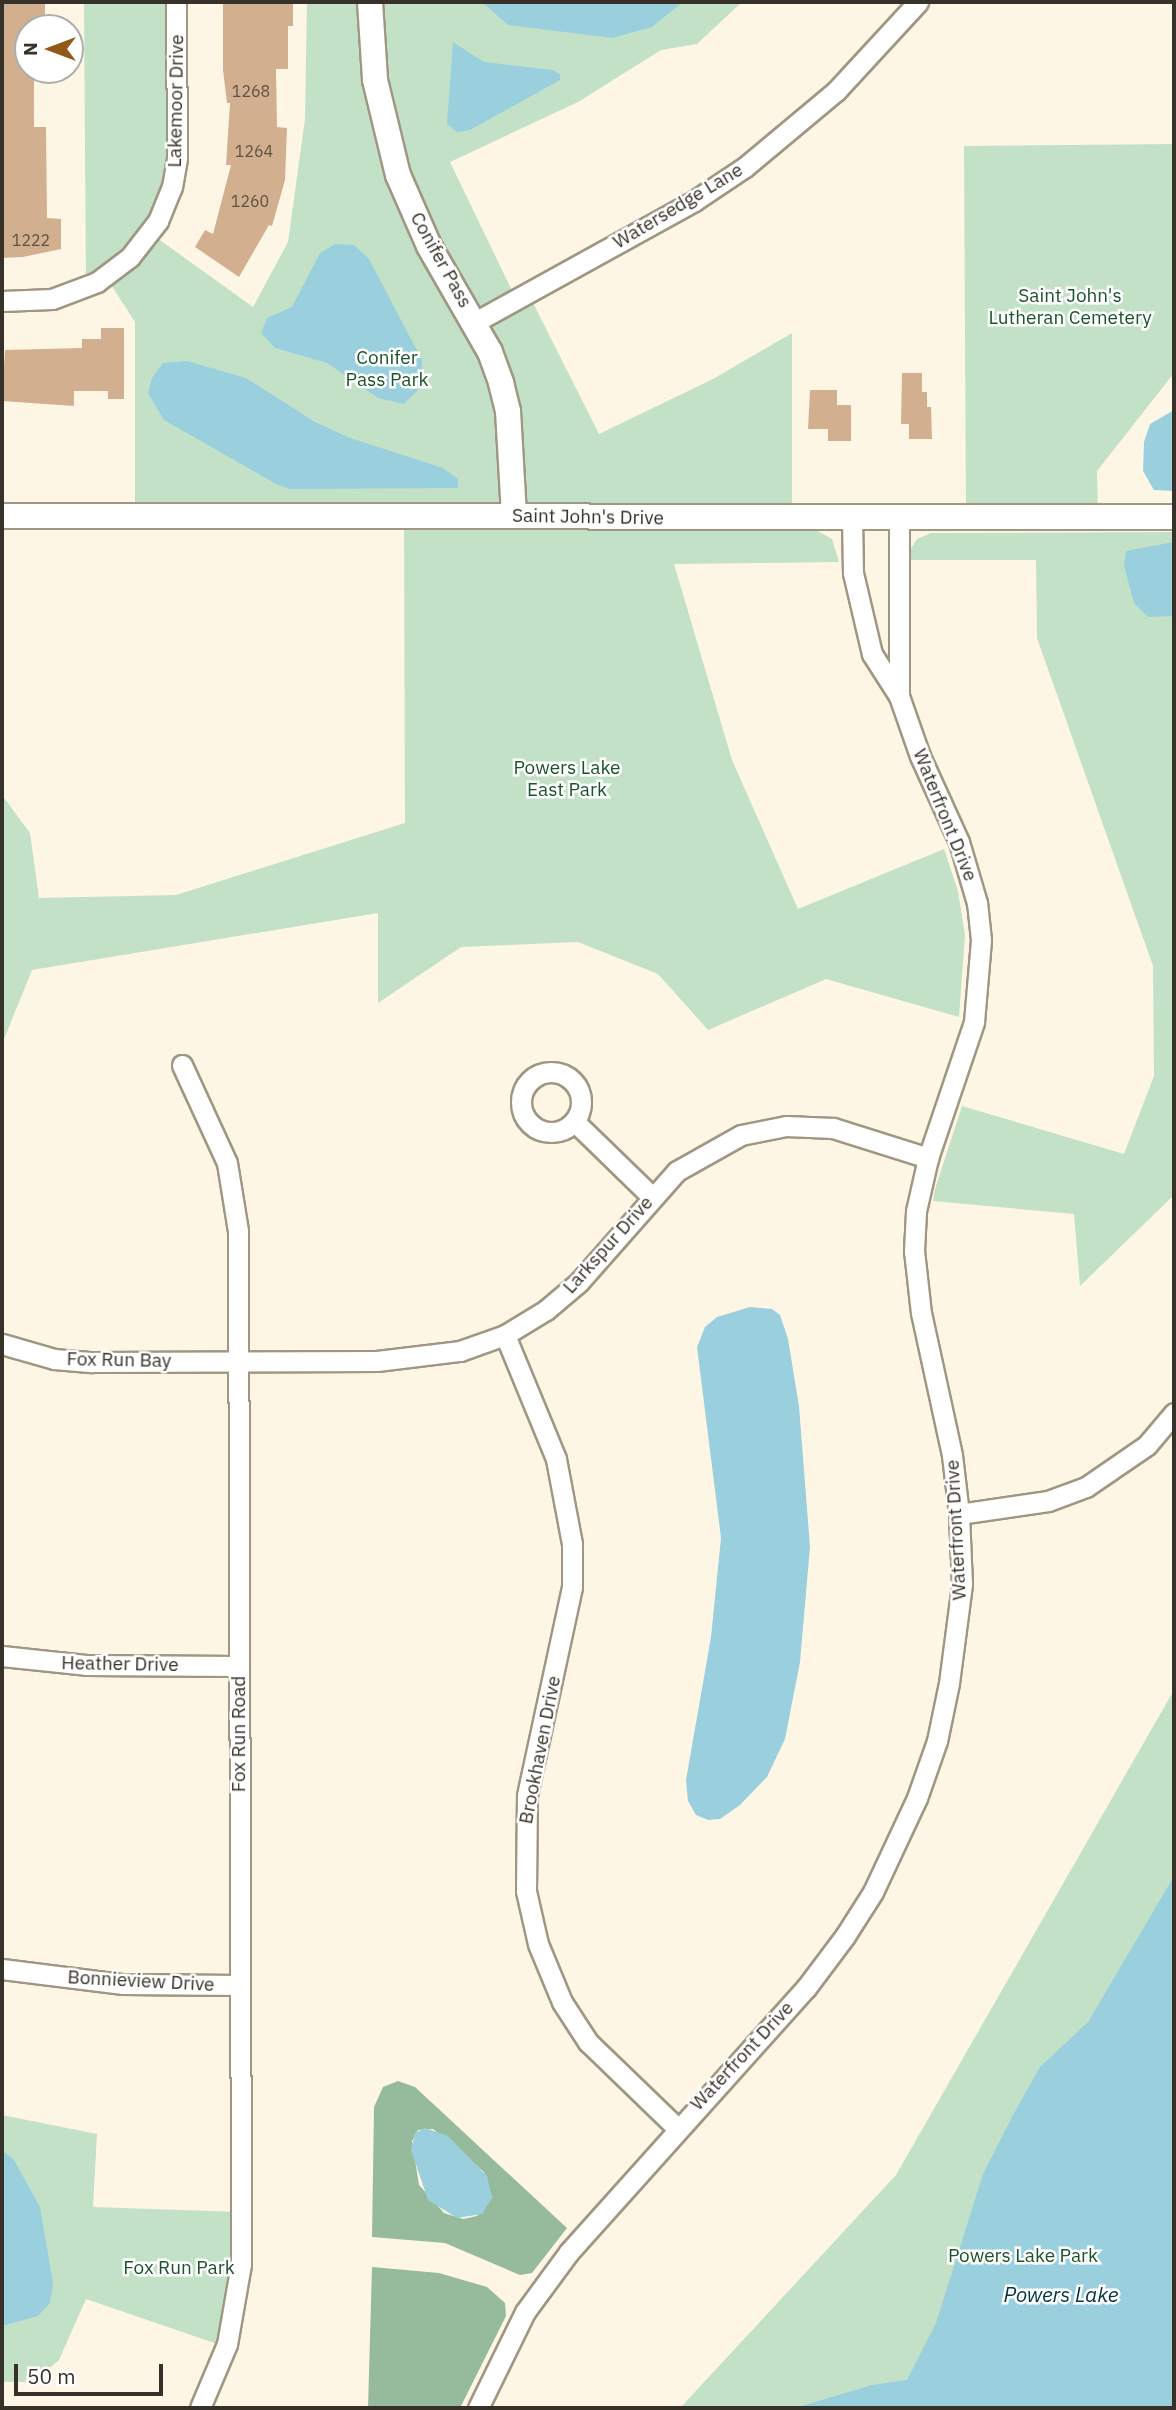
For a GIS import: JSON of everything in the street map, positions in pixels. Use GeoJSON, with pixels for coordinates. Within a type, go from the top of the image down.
{"type":"FeatureCollection","features":[{"type":"Feature","properties":{"kind":"street","name":"Lakemoor Drive"},"geometry":{"type":"LineString","coordinates":[[2,302],[52,299],[97,282],[130,257],[154,228],[172,187],[177,158],[176,2]]}},
{"type":"Feature","properties":{"kind":"street","name":"Conifer Pass"},"geometry":{"type":"LineString","coordinates":[[370,2],[375,80],[398,175],[429,246],[490,352],[508,411],[514,516]]}},
{"type":"Feature","properties":{"kind":"street","name":"Watersedge Lane"},"geometry":{"type":"LineString","coordinates":[[475,322],[694,201],[745,167],[836,92],[918,2]]}},
{"type":"Feature","properties":{"kind":"street","name":"Saint John's Drive"},"geometry":{"type":"LineString","coordinates":[[2,516],[899,519],[1174,517]]}},
{"type":"Feature","properties":{"kind":"street","name":"Waterfront Drive"},"geometry":{"type":"LineString","coordinates":[[478,2408],[525,2312],[599,2214],[814,1977],[845,1936],[895,1848],[937,1741],[949,1683],[962,1584],[959,1514],[952,1455],[915,1280],[916,1211],[928,1158],[974,1022],[981,940],[970,871],[899,695],[872,654],[859,610],[852,518]]}},
{"type":"Feature","properties":{"kind":"street","name":"Waterfront Drive"},"geometry":{"type":"LineString","coordinates":[[899,519],[899,695]]}},
{"type":"Feature","properties":{"kind":"street","name":"Fox Run Road"},"geometry":{"type":"LineString","coordinates":[[182,1065],[227,1163],[236,1201],[241,2264],[227,2344],[200,2408]]}},
{"type":"Feature","properties":{"kind":"street"},"geometry":{"type":"LineString","coordinates":[[575,1122],[651,1196]]}},
{"type":"Feature","properties":{"kind":"street","name":"Larkspur Drive"},"geometry":{"type":"LineString","coordinates":[[238,1361],[416,1359],[460,1351],[505,1335],[579,1282],[651,1196],[706,1152],[741,1135],[786,1126],[833,1128],[928,1158]]}},
{"type":"Feature","properties":{"kind":"street","name":"Brookhaven Drive"},"geometry":{"type":"LineString","coordinates":[[505,1335],[556,1459],[572,1545],[566,1620],[527,1796],[526,1891],[538,1944],[562,2002],[589,2042],[677,2128]]}},
{"type":"Feature","properties":{"kind":"street","name":"Fox Run Bay"},"geometry":{"type":"LineString","coordinates":[[2,1344],[66,1360],[238,1361]]}},
{"type":"Feature","properties":{"kind":"street"},"geometry":{"type":"LineString","coordinates":[[959,1514],[1048,1501],[1086,1487],[1147,1445],[1174,1413]]}},
{"type":"Feature","properties":{"kind":"street","name":"Heather Drive"},"geometry":{"type":"LineString","coordinates":[[2,1657],[86,1665],[239,1666]]}},
{"type":"Feature","properties":{"kind":"street","name":"Bonnieview Drive"},"geometry":{"type":"LineString","coordinates":[[2,1969],[122,1984],[239,1985]]}},
{"type":"Feature","properties":{"kind":"green space"},"geometry":{"type":"Polygon","coordinates":[[[84,2],[176,2],[178,140],[150,233],[253,307],[288,242],[305,119],[307,2],[742,2],[697,44],[661,50],[578,102],[450,162],[516,299],[528,293],[599,434],[713,379],[792,333],[792,517],[832,539],[839,562],[674,564],[732,760],[798,909],[944,849],[958,891],[965,935],[959,1017],[826,979],[708,1030],[658,974],[578,942],[461,947],[378,1003],[378,913],[32,970],[2,1044],[2,795],[30,833],[39,898],[176,895],[405,823],[404,516],[135,517],[135,322],[106,277],[86,288],[84,2]]]}},
{"type":"Feature","properties":{"kind":"green space","name":"Saint John's Lutheran Cemetery"},"geometry":{"type":"Polygon","coordinates":[[[1174,144],[1174,373],[1097,471],[1098,517],[966,519],[964,146],[1174,144]]]}},
{"type":"Feature","properties":{"kind":"green space"},"geometry":{"type":"Polygon","coordinates":[[[1174,532],[1174,1195],[1080,1286],[1074,1214],[933,1201],[935,1189],[962,1106],[1124,1154],[1154,1076],[1153,966],[1037,638],[1036,560],[910,560],[910,550],[917,539],[931,533],[1174,532]]]}},
{"type":"Feature","properties":{"kind":"green space","name":"Powers Lake Park"},"geometry":{"type":"Polygon","coordinates":[[[1174,1690],[1174,2408],[680,2408],[896,2175],[1174,1690]]]}},
{"type":"Feature","properties":{"kind":"green space"},"geometry":{"type":"Polygon","coordinates":[[[398,2081],[415,2087],[567,2228],[532,2273],[520,2275],[445,2243],[372,2237],[374,2107],[383,2087],[398,2081]],[[433,2129],[418,2130],[412,2141],[419,2185],[444,2213],[463,2219],[477,2216],[492,2198],[484,2172],[433,2129]]]}},
{"type":"Feature","properties":{"kind":"green space","name":"Fox Run Park"},"geometry":{"type":"Polygon","coordinates":[[[2,2115],[97,2134],[93,2207],[240,2212],[226,2347],[86,2299],[59,2360],[33,2382],[2,2382],[2,2115]]]}},
{"type":"Feature","properties":{"kind":"green space"},"geometry":{"type":"Polygon","coordinates":[[[372,2267],[439,2273],[487,2287],[505,2303],[506,2316],[460,2408],[368,2408],[372,2267]]]}},
{"type":"Feature","properties":{"kind":"water"},"geometry":{"type":"Polygon","coordinates":[[[482,2],[683,2],[652,27],[612,38],[508,25],[482,2]]]}},
{"type":"Feature","properties":{"kind":"water"},"geometry":{"type":"Polygon","coordinates":[[[453,42],[484,62],[552,70],[560,74],[560,80],[470,130],[457,132],[447,124],[453,42]]]}},
{"type":"Feature","properties":{"kind":"water"},"geometry":{"type":"Polygon","coordinates":[[[335,244],[354,245],[369,259],[422,360],[421,387],[404,404],[378,398],[327,363],[275,348],[261,333],[267,318],[292,307],[320,253],[335,244]]]}},
{"type":"Feature","properties":{"kind":"water"},"geometry":{"type":"Polygon","coordinates":[[[187,361],[246,378],[315,422],[350,438],[443,468],[458,479],[458,488],[290,489],[276,484],[164,420],[148,393],[152,378],[163,363],[187,361]]]}},
{"type":"Feature","properties":{"kind":"water"},"geometry":{"type":"Polygon","coordinates":[[[1174,410],[1174,491],[1154,490],[1143,471],[1144,442],[1150,424],[1174,410]]]}},
{"type":"Feature","properties":{"kind":"water"},"geometry":{"type":"Polygon","coordinates":[[[1174,542],[1174,616],[1148,617],[1134,603],[1124,566],[1126,551],[1174,542]]]}},
{"type":"Feature","properties":{"kind":"water"},"geometry":{"type":"Polygon","coordinates":[[[750,1307],[772,1309],[780,1315],[788,1339],[799,1406],[810,1547],[800,1662],[785,1739],[767,1777],[740,1805],[720,1819],[708,1820],[696,1815],[688,1801],[686,1780],[711,1637],[721,1538],[697,1347],[705,1327],[717,1317],[750,1307]]]}},
{"type":"Feature","properties":{"kind":"water","name":"Powers Lake"},"geometry":{"type":"Polygon","coordinates":[[[1174,1876],[1174,2408],[795,2408],[872,2385],[907,2380],[936,2323],[983,2174],[1014,2113],[1040,2067],[1088,2022],[1174,1876]]]}},
{"type":"Feature","properties":{"kind":"water"},"geometry":{"type":"Polygon","coordinates":[[[425,2128],[448,2136],[487,2176],[492,2198],[482,2214],[457,2218],[428,2200],[411,2150],[415,2133],[425,2128]]]}},
{"type":"Feature","properties":{"kind":"water"},"geometry":{"type":"Polygon","coordinates":[[[2,2150],[14,2160],[40,2207],[53,2283],[50,2303],[38,2316],[2,2326],[2,2150]]]}},
{"type":"Feature","properties":{"kind":"building"},"geometry":{"type":"Polygon","coordinates":[[[2,2],[45,2],[45,14],[14,14],[14,84],[34,84],[34,127],[46,127],[47,218],[61,219],[61,249],[23,257],[2,258],[2,2]]]}},
{"type":"Feature","properties":{"kind":"building"},"geometry":{"type":"Polygon","coordinates":[[[223,2],[293,2],[293,26],[288,26],[288,69],[276,69],[277,127],[287,128],[285,180],[272,226],[269,225],[239,277],[195,247],[205,230],[213,234],[231,165],[226,165],[230,103],[227,103],[223,70],[223,2]]]}},
{"type":"Feature","properties":{"kind":"building"},"geometry":{"type":"Polygon","coordinates":[[[101,328],[124,328],[124,399],[108,399],[108,391],[74,391],[74,406],[2,401],[5,350],[82,348],[82,339],[101,339],[101,328]]]}},
{"type":"Feature","properties":{"kind":"building"},"geometry":{"type":"Polygon","coordinates":[[[902,373],[922,373],[922,392],[927,392],[927,407],[931,407],[932,439],[909,439],[909,424],[901,424],[902,373]]]}},
{"type":"Feature","properties":{"kind":"building"},"geometry":{"type":"Polygon","coordinates":[[[810,390],[837,390],[837,405],[851,405],[851,441],[828,441],[828,429],[808,429],[810,390]]]}},
{"type":"Feature","properties":{"kind":"park label","name":"Conifer Pass Park"},"geometry":{"type":"Point","coordinates":[387,369]}},
{"type":"Feature","properties":{"kind":"park label","name":"Powers Lake East Park"},"geometry":{"type":"Point","coordinates":[567,779]}}]}
